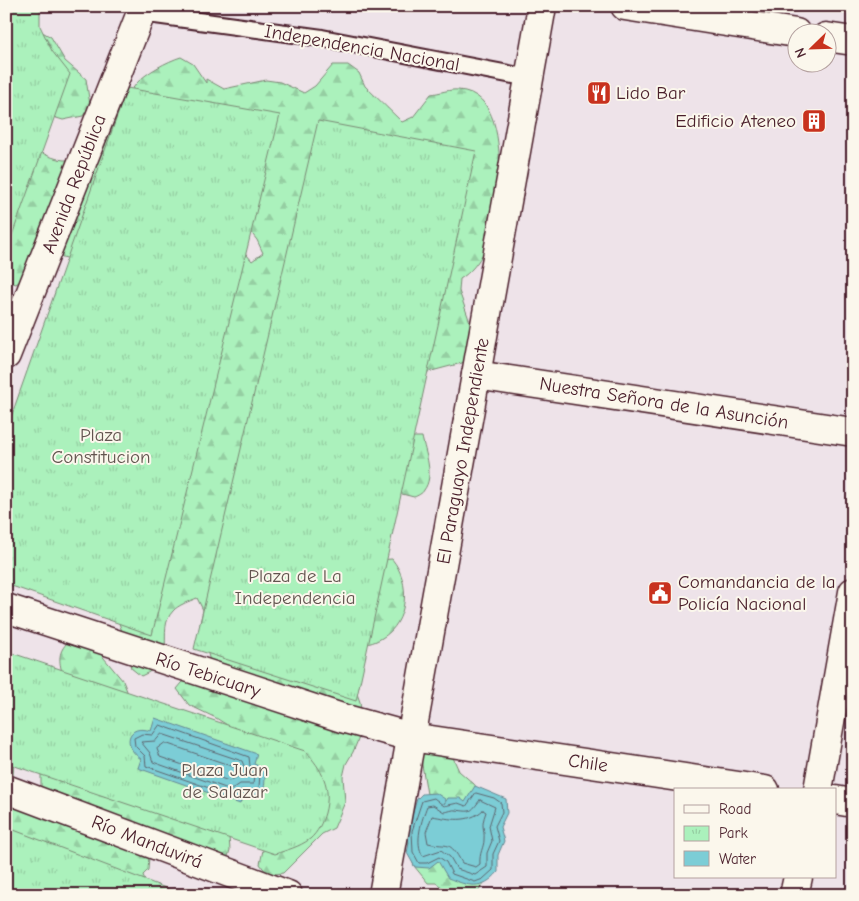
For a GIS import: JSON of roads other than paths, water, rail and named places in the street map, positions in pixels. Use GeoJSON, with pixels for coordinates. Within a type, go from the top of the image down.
{"type":"FeatureCollection","features":[{"type":"Feature","properties":{"kind":"main road","name":"El Paraguayo Independiente"},"geometry":{"type":"LineString","coordinates":[[383,895],[542,6]]}},
{"type":"Feature","properties":{"kind":"main road"},"geometry":{"type":"LineString","coordinates":[[625,6],[786,30]]}},
{"type":"Feature","properties":{"kind":"main road","name":"Avenida República"},"geometry":{"type":"LineString","coordinates":[[6,356],[141,10]]}},
{"type":"Feature","properties":{"kind":"main road"},"geometry":{"type":"LineString","coordinates":[[836,38],[853,41]]}},
{"type":"Feature","properties":{"kind":"main road","name":"Nuestra Señora de la Asunción"},"geometry":{"type":"LineString","coordinates":[[476,375],[853,432]]}},
{"type":"Feature","properties":{"kind":"main road"},"geometry":{"type":"LineString","coordinates":[[818,788],[853,592]]}},
{"type":"Feature","properties":{"kind":"main road","name":"Río Tebicuary"},"geometry":{"type":"LineString","coordinates":[[6,608],[306,706],[411,737]]}},
{"type":"Feature","properties":{"kind":"main road","name":"Chile"},"geometry":{"type":"LineString","coordinates":[[411,737],[752,788]]}},
{"type":"Feature","properties":{"kind":"main road","name":"Río Manduvirá"},"geometry":{"type":"LineString","coordinates":[[6,789],[288,895]]}},
{"type":"Feature","properties":{"kind":"main road"},"geometry":{"type":"LineString","coordinates":[[836,800],[853,803]]}},
{"type":"Feature","properties":{"kind":"main road"},"geometry":{"type":"LineString","coordinates":[[794,895],[798,878]]}},
{"type":"Feature","properties":{"kind":"lane","name":"Independencia Nacional"},"geometry":{"type":"LineString","coordinates":[[141,10],[322,38],[529,78]]}},
{"type":"Feature","properties":{"kind":"water"},"geometry":{"type":"Polygon","coordinates":[[[155,718],[257,754],[254,764],[264,771],[264,790],[257,795],[243,795],[240,804],[138,768],[141,759],[131,748],[130,737],[136,730],[151,731],[155,718]]]}},
{"type":"Feature","properties":{"kind":"water"},"geometry":{"type":"Polygon","coordinates":[[[475,786],[506,799],[507,813],[500,827],[504,841],[498,855],[498,872],[486,882],[468,885],[448,878],[438,861],[429,868],[415,867],[407,853],[409,843],[407,831],[417,799],[422,794],[436,793],[445,799],[444,804],[448,798],[460,798],[465,802],[475,786]]]}},
{"type":"Feature","properties":{"kind":"place","name":"Lido Bar"},"geometry":{"type":"Point","coordinates":[599,93]}},
{"type":"Feature","properties":{"kind":"place","name":"Edificio Ateneo"},"geometry":{"type":"Point","coordinates":[814,121]}},
{"type":"Feature","properties":{"kind":"place","name":"Comandancia de la Policía Nacional"},"geometry":{"type":"Point","coordinates":[660,593]}},
{"type":"Feature","properties":{"kind":"park label","name":"Plaza Constitucion"},"geometry":{"type":"Point","coordinates":[101,446]}},
{"type":"Feature","properties":{"kind":"park label","name":"Plaza de La Independencia"},"geometry":{"type":"Point","coordinates":[295,587]}},
{"type":"Feature","properties":{"kind":"park label","name":"Plaza Juan de Salazar"},"geometry":{"type":"Point","coordinates":[225,781]}}]}
